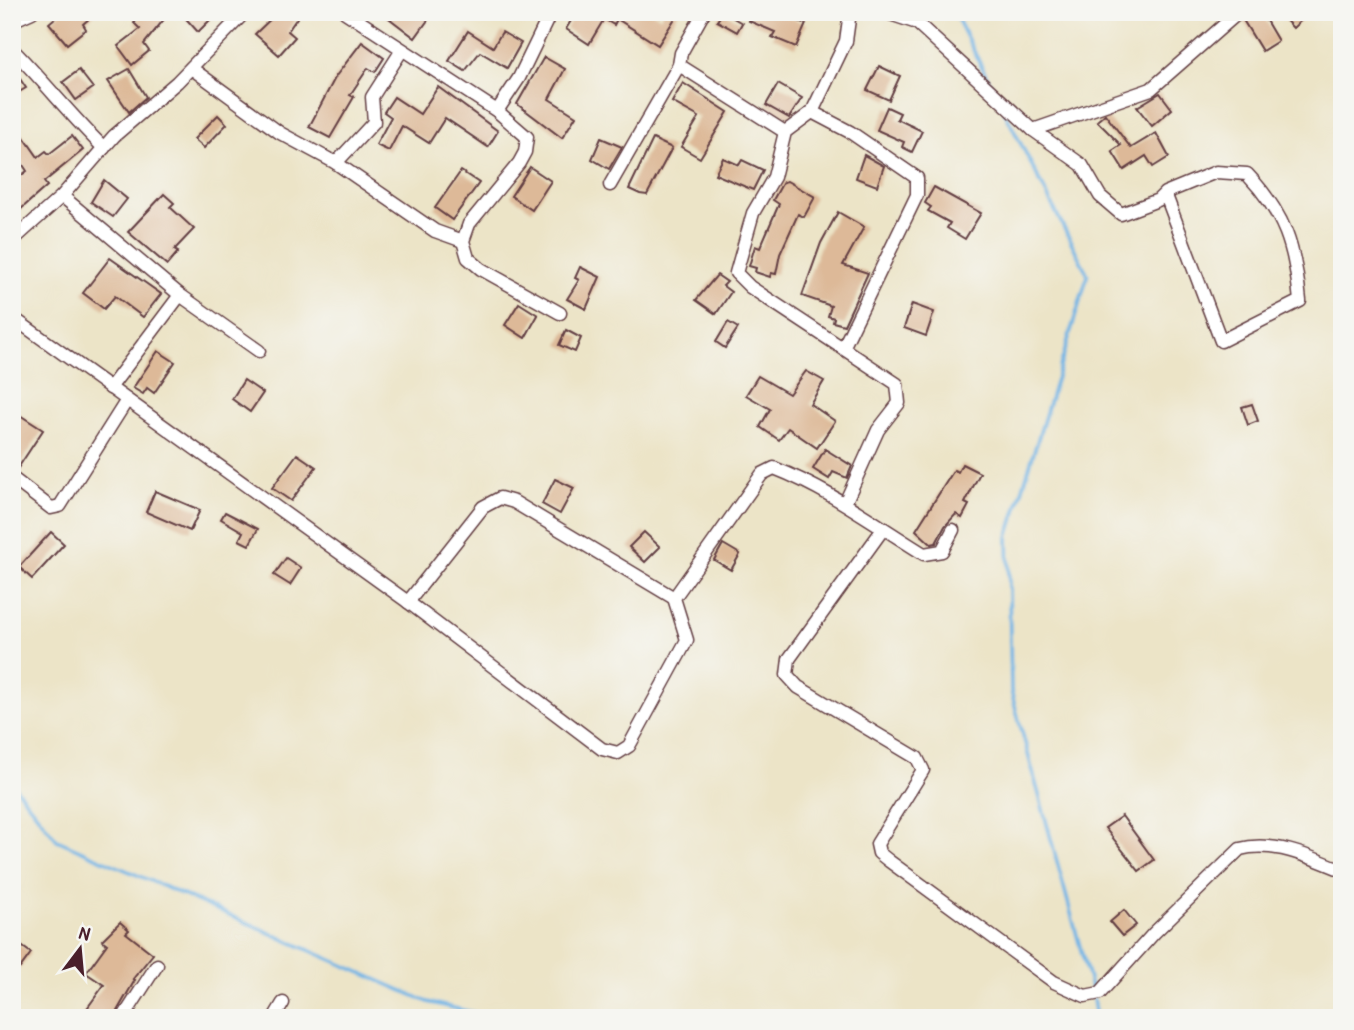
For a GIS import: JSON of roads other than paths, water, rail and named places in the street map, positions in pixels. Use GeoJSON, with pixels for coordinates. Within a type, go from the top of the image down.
{"type":"FeatureCollection","features":[{"type":"Feature","properties":{"kind":"street"},"geometry":{"type":"LineString","coordinates":[[12,21],[32,12]]}},
{"type":"Feature","properties":{"kind":"street"},"geometry":{"type":"LineString","coordinates":[[12,241],[62,196],[104,148],[191,68],[245,12]]}},
{"type":"Feature","properties":{"kind":"street"},"geometry":{"type":"LineString","coordinates":[[345,12],[497,111],[527,137],[525,152],[469,223],[463,241],[468,258],[481,269],[560,313]]}},
{"type":"Feature","properties":{"kind":"street"},"geometry":{"type":"LineString","coordinates":[[497,111],[519,78],[551,12]]}},
{"type":"Feature","properties":{"kind":"street"},"geometry":{"type":"LineString","coordinates":[[610,185],[679,65],[681,53],[704,12]]}},
{"type":"Feature","properties":{"kind":"street"},"geometry":{"type":"LineString","coordinates":[[845,503],[878,430],[899,402],[897,384],[750,287],[736,273],[753,213],[774,177],[785,132],[812,112],[845,41],[850,12]]}},
{"type":"Feature","properties":{"kind":"street"},"geometry":{"type":"LineString","coordinates":[[884,12],[916,23],[1033,130],[1082,165],[1100,196],[1121,214],[1158,200],[1165,193],[1216,172],[1247,174],[1271,200],[1296,257],[1300,301],[1222,341],[1165,193]]}},
{"type":"Feature","properties":{"kind":"street"},"geometry":{"type":"LineString","coordinates":[[1033,130],[1151,89],[1239,12]]}},
{"type":"Feature","properties":{"kind":"street"},"geometry":{"type":"LineString","coordinates":[[12,49],[38,75],[59,104],[104,148]]}},
{"type":"Feature","properties":{"kind":"street"},"geometry":{"type":"LineString","coordinates":[[336,163],[374,122],[373,97],[402,50]]}},
{"type":"Feature","properties":{"kind":"street"},"geometry":{"type":"LineString","coordinates":[[679,65],[785,132]]}},
{"type":"Feature","properties":{"kind":"street"},"geometry":{"type":"LineString","coordinates":[[191,68],[280,134],[336,163],[435,231],[463,241]]}},
{"type":"Feature","properties":{"kind":"street"},"geometry":{"type":"LineString","coordinates":[[812,112],[850,132],[917,178],[917,195],[843,348]]}},
{"type":"Feature","properties":{"kind":"street"},"geometry":{"type":"LineString","coordinates":[[62,196],[180,295],[259,351]]}},
{"type":"Feature","properties":{"kind":"street"},"geometry":{"type":"LineString","coordinates":[[110,388],[180,295]]}},
{"type":"Feature","properties":{"kind":"street"},"geometry":{"type":"LineString","coordinates":[[12,317],[408,602],[602,749],[618,753],[629,746],[687,640],[674,598],[514,502],[500,498],[483,507],[408,602]]}},
{"type":"Feature","properties":{"kind":"street"},"geometry":{"type":"LineString","coordinates":[[12,478],[51,508],[60,506],[127,400]]}},
{"type":"Feature","properties":{"kind":"street"},"geometry":{"type":"LineString","coordinates":[[674,598],[762,474],[774,468],[845,503],[924,554],[942,551],[953,530]]}},
{"type":"Feature","properties":{"kind":"street"},"geometry":{"type":"LineString","coordinates":[[883,529],[789,659],[787,675],[798,687],[917,758],[923,770],[918,782],[877,844],[879,853],[889,861],[1054,982],[1085,996],[1100,993],[1154,933],[1240,849],[1252,846],[1272,847],[1342,870]]}},
{"type":"Feature","properties":{"kind":"street"},"geometry":{"type":"LineString","coordinates":[[124,1018],[157,965]]}},
{"type":"Feature","properties":{"kind":"street"},"geometry":{"type":"LineString","coordinates":[[274,1018],[283,1003]]}},
{"type":"Feature","properties":{"kind":"waterway"},"geometry":{"type":"LineString","coordinates":[[954,12],[991,85]]}},
{"type":"Feature","properties":{"kind":"waterway"},"geometry":{"type":"LineString","coordinates":[[1004,111],[1088,275],[1008,537],[1011,691],[1092,991]]}},
{"type":"Feature","properties":{"kind":"waterway"},"geometry":{"type":"LineString","coordinates":[[12,783],[57,840],[428,1002],[496,1018]]}},
{"type":"Feature","properties":{"kind":"waterway"},"geometry":{"type":"LineString","coordinates":[[1093,999],[1096,1018]]}}]}
